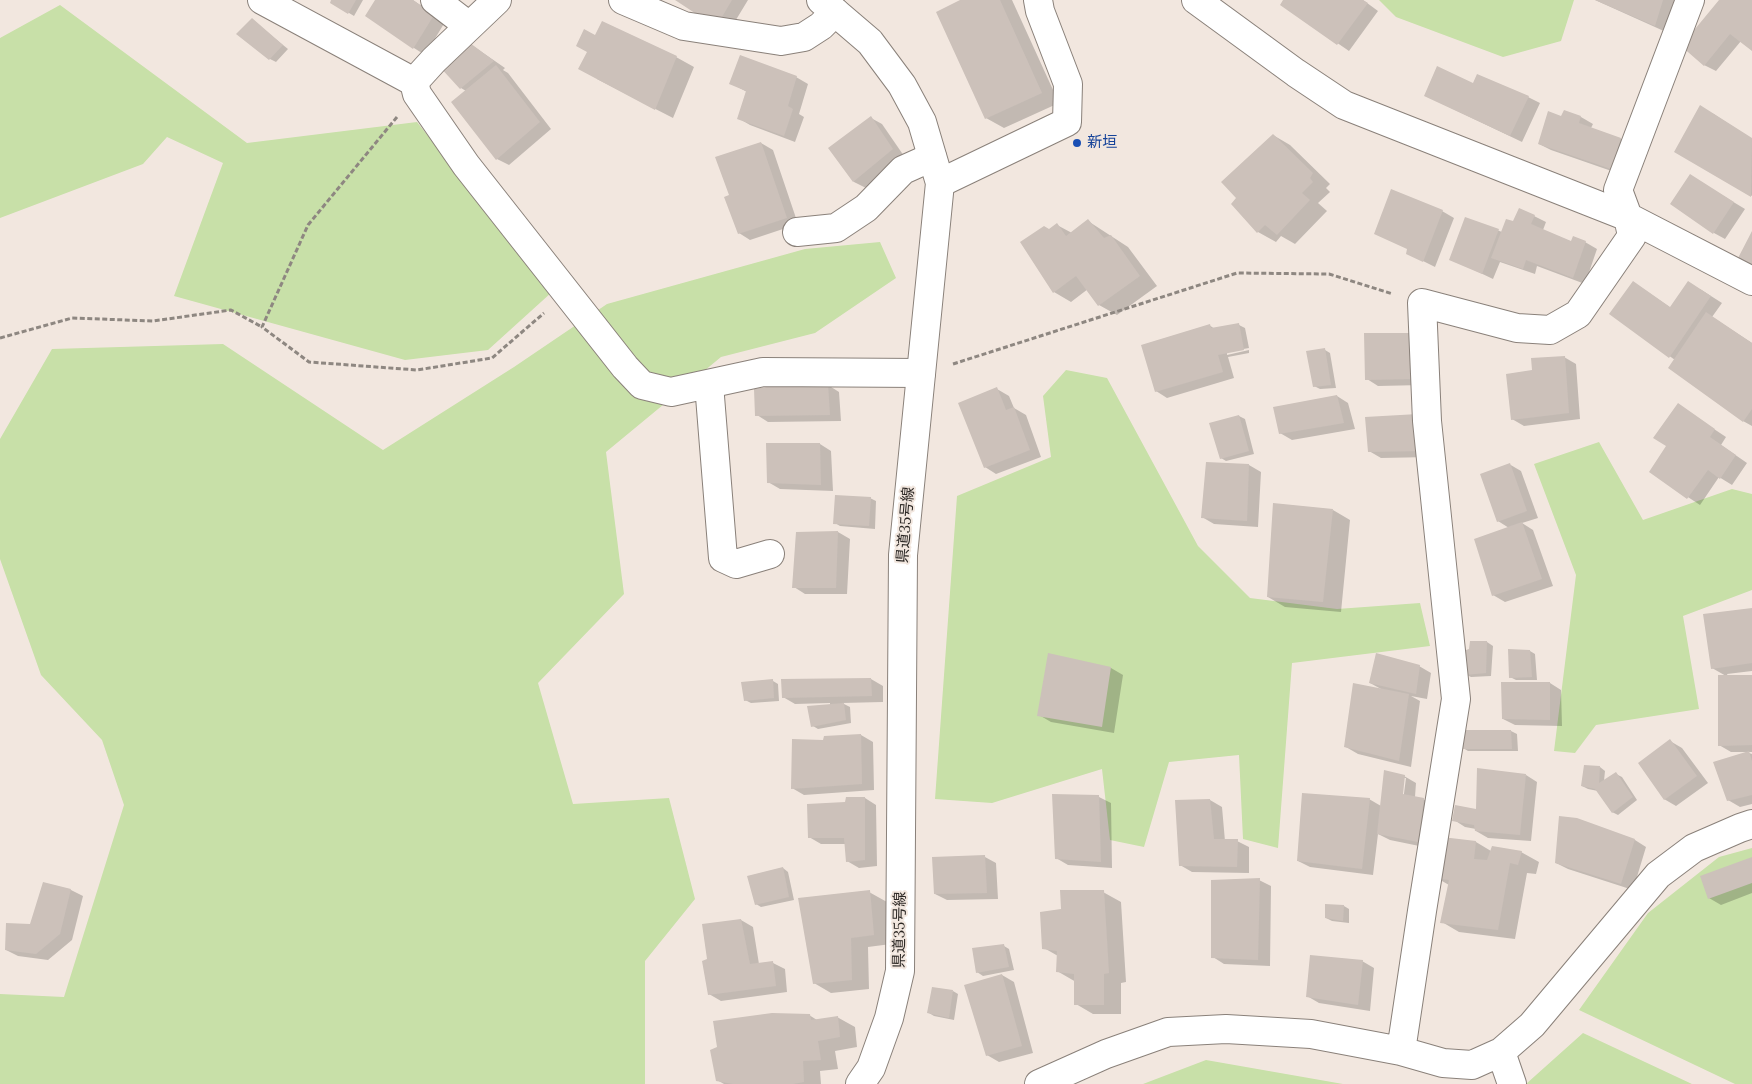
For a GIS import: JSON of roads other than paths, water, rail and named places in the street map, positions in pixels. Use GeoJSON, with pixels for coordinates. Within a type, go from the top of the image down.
{"type":"FeatureCollection","features":[{"type":"Feature","properties":{"kind":"street"},"geometry":{"type":"LineString","coordinates":[[262,0],[416,88],[466,165],[625,367],[642,385],[671,392],[763,372],[921,373]]}},
{"type":"Feature","properties":{"kind":"street"},"geometry":{"type":"LineString","coordinates":[[435,0],[469,26]]}},
{"type":"Feature","properties":{"kind":"street"},"geometry":{"type":"LineString","coordinates":[[416,88],[434,60],[497,0]]}},
{"type":"Feature","properties":{"kind":"street"},"geometry":{"type":"LineString","coordinates":[[624,0],[684,26],[782,41],[804,37],[821,26],[828,6]]}},
{"type":"Feature","properties":{"kind":"street"},"geometry":{"type":"LineString","coordinates":[[940,183],[1067,122],[1068,84],[1040,11],[1038,0]]}},
{"type":"Feature","properties":{"kind":"street"},"geometry":{"type":"LineString","coordinates":[[1196,0],[1296,73],[1344,105],[1628,217],[1752,281]]}},
{"type":"Feature","properties":{"kind":"street"},"geometry":{"type":"LineString","coordinates":[[1401,1051],[1456,699],[1427,421],[1422,303],[1518,328],[1550,330],[1578,314],[1632,236],[1628,217],[1618,190],[1690,0]]}},
{"type":"Feature","properties":{"kind":"street","name":"県道35号線"},"geometry":{"type":"LineString","coordinates":[[828,6],[870,42],[902,85],[922,122],[940,183],[903,555],[900,971],[889,1018],[871,1068],[860,1084]]}},
{"type":"Feature","properties":{"kind":"street"},"geometry":{"type":"LineString","coordinates":[[797,232],[836,228],[866,208],[903,170],[932,157]]}},
{"type":"Feature","properties":{"kind":"street"},"geometry":{"type":"LineString","coordinates":[[709,384],[723,558],[736,564],[770,554]]}},
{"type":"Feature","properties":{"kind":"street"},"geometry":{"type":"LineString","coordinates":[[1039,1084],[1106,1054],[1168,1032],[1226,1029],[1312,1034],[1401,1051],[1443,1063],[1472,1065],[1501,1052],[1532,1025],[1658,875],[1694,848],[1752,824]]}},
{"type":"Feature","properties":{"kind":"street"},"geometry":{"type":"LineString","coordinates":[[1501,1052],[1512,1084]]}},
{"type":"Feature","properties":{"kind":"place","name":"新垣"},"geometry":{"type":"Point","coordinates":[1077,143]}}]}
